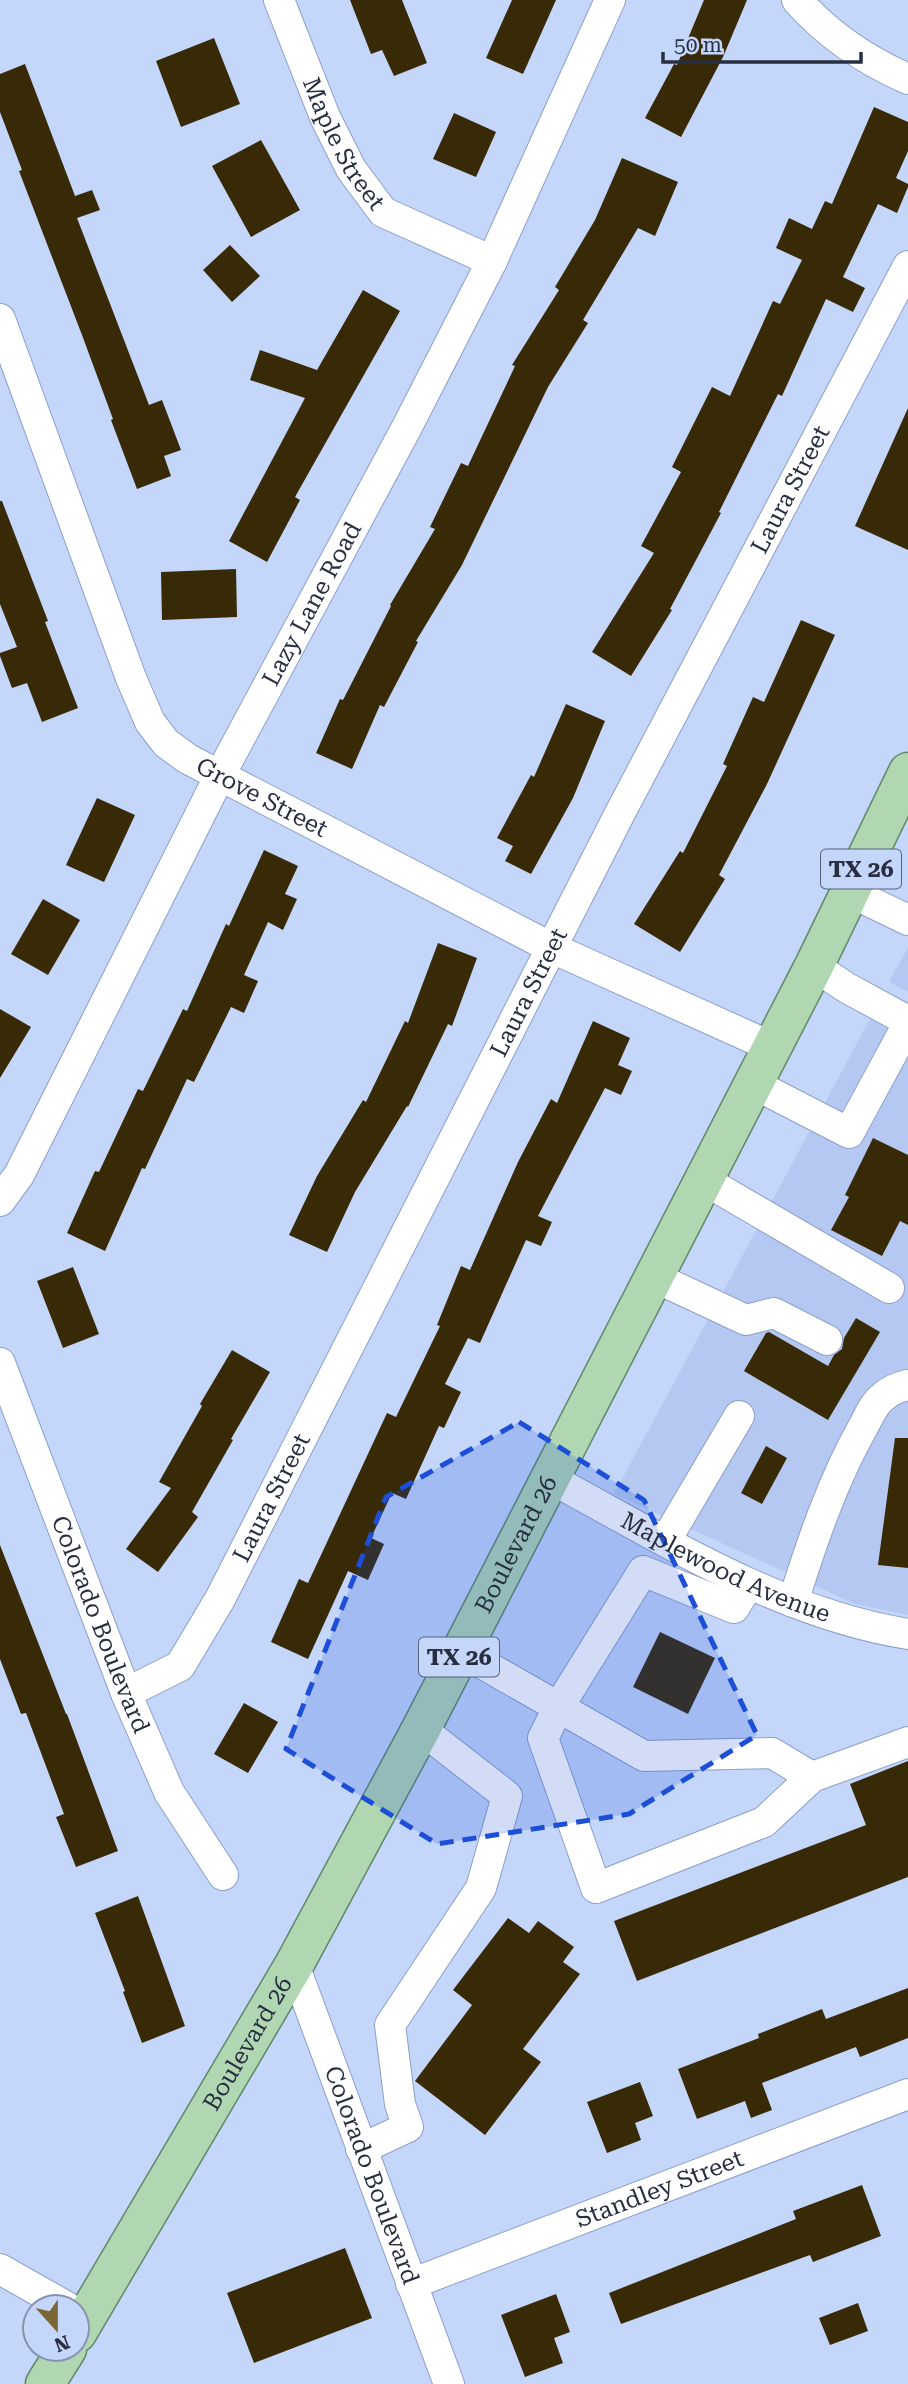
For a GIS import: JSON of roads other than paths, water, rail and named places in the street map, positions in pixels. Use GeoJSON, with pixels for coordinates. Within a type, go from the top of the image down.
{"type":"FeatureCollection","features":[{"type":"Feature","properties":{"kind":"main road","name":"Boulevard 26"},"geometry":{"type":"LineString","coordinates":[[91,2298],[294,1965],[421,1729],[754,1084],[908,772]]}},
{"type":"Feature","properties":{"kind":"main road","name":"Boulevard 26"},"geometry":{"type":"LineString","coordinates":[[814,966],[908,820]]}},
{"type":"Feature","properties":{"kind":"main road","name":"Boulevard 26"},"geometry":{"type":"LineString","coordinates":[[45,2384],[56,2363]]}},
{"type":"Feature","properties":{"kind":"street","name":"Maple Street"},"geometry":{"type":"LineString","coordinates":[[279,0],[325,117],[351,169],[383,212],[492,261]]}},
{"type":"Feature","properties":{"kind":"street","name":"Lazy Lane Road"},"geometry":{"type":"LineString","coordinates":[[0,1201],[19,1175],[220,775],[407,427],[492,261],[610,0]]}},
{"type":"Feature","properties":{"kind":"street"},"geometry":{"type":"LineString","coordinates":[[797,0],[811,16],[851,48],[908,79]]}},
{"type":"Feature","properties":{"kind":"street","name":"Laura Street"},"geometry":{"type":"LineString","coordinates":[[126,1693],[180,1666],[220,1599],[619,815],[908,266]]}},
{"type":"Feature","properties":{"kind":"street","name":"Grove Street"},"geometry":{"type":"LineString","coordinates":[[0,319],[131,678],[150,722],[166,743],[188,759],[552,948],[772,1047]]}},
{"type":"Feature","properties":{"kind":"street"},"geometry":{"type":"LineString","coordinates":[[858,896],[908,920]]}},
{"type":"Feature","properties":{"kind":"street"},"geometry":{"type":"LineString","coordinates":[[754,1084],[849,1133],[908,1023],[814,966]]}},
{"type":"Feature","properties":{"kind":"street"},"geometry":{"type":"LineString","coordinates":[[704,1180],[889,1288]]}},
{"type":"Feature","properties":{"kind":"street"},"geometry":{"type":"LineString","coordinates":[[654,1277],[746,1320],[774,1313],[827,1340]]}},
{"type":"Feature","properties":{"kind":"street","name":"Colorado Boulevard"},"geometry":{"type":"LineString","coordinates":[[0,1363],[126,1693],[169,1792],[223,1875]]}},
{"type":"Feature","properties":{"kind":"street"},"geometry":{"type":"LineString","coordinates":[[793,1602],[831,1492],[858,1436],[883,1396],[908,1385]]}},
{"type":"Feature","properties":{"kind":"street"},"geometry":{"type":"LineString","coordinates":[[666,1541],[739,1416]]}},
{"type":"Feature","properties":{"kind":"street","name":"Maplewood Avenue"},"geometry":{"type":"LineString","coordinates":[[551,1479],[749,1584],[793,1602],[907,1635]]}},
{"type":"Feature","properties":{"kind":"street"},"geometry":{"type":"LineString","coordinates":[[749,1584],[734,1608],[643,1572],[558,1708],[543,1738],[596,1888],[764,1822],[812,1777],[908,1742]]}},
{"type":"Feature","properties":{"kind":"street"},"geometry":{"type":"LineString","coordinates":[[462,1652],[644,1756],[772,1753],[812,1777]]}},
{"type":"Feature","properties":{"kind":"street"},"geometry":{"type":"LineString","coordinates":[[361,2149],[408,2127],[400,2104],[390,2025],[481,1888],[507,1796],[421,1729]]}},
{"type":"Feature","properties":{"kind":"street","name":"Colorado Boulevard"},"geometry":{"type":"LineString","coordinates":[[294,1965],[449,2384]]}},
{"type":"Feature","properties":{"kind":"street","name":"Standley Street"},"geometry":{"type":"LineString","coordinates":[[411,2284],[908,2094]]}},
{"type":"Feature","properties":{"kind":"street"},"geometry":{"type":"LineString","coordinates":[[0,2269],[33,2293]]}}]}
